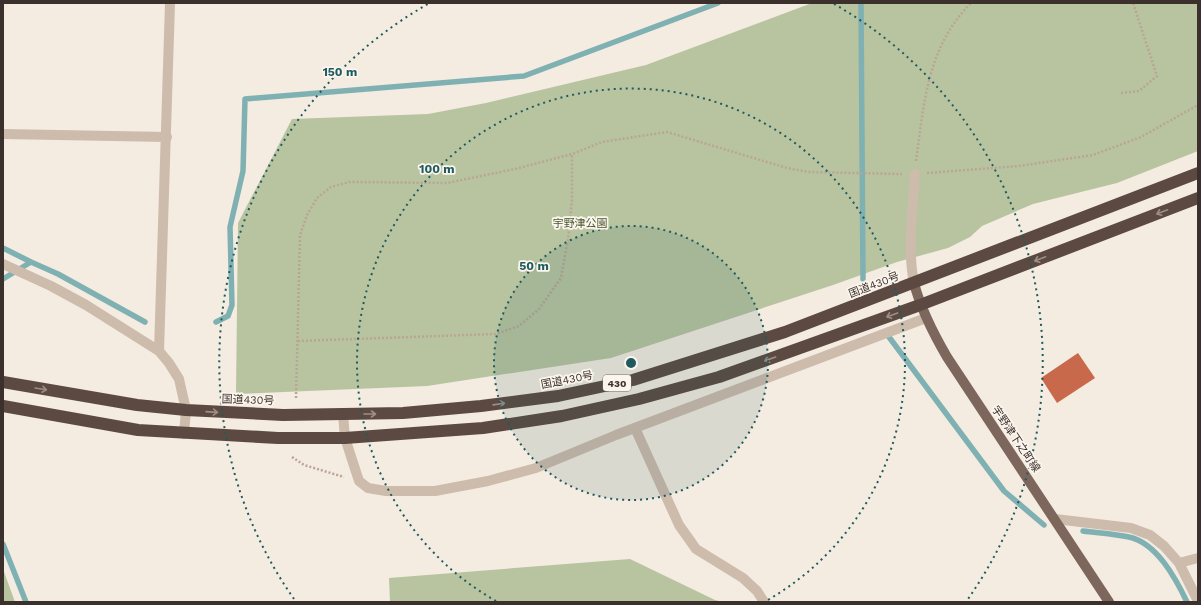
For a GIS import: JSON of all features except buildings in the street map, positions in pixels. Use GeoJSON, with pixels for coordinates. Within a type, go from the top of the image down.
{"type":"FeatureCollection","features":[{"type":"Feature","properties":{"kind":"highway","name":"国道430号"},"geometry":{"type":"LineString","coordinates":[[3,382],[137,405],[186,410],[283,415],[403,413],[481,406],[558,396],[633,380],[786,332],[1198,173]]}},
{"type":"Feature","properties":{"kind":"highway","name":"430"},"geometry":{"type":"LineString","coordinates":[[3,406],[138,430],[184,434],[278,438],[345,438],[483,428],[562,416],[639,399],[719,377],[920,305],[1198,198]]}},
{"type":"Feature","properties":{"kind":"main road","name":"宇野津下之町線"},"geometry":{"type":"LineString","coordinates":[[914,283],[920,305],[947,357],[1109,602]]}},
{"type":"Feature","properties":{"kind":"street"},"geometry":{"type":"LineString","coordinates":[[159,351],[167,137],[170,3]]}},
{"type":"Feature","properties":{"kind":"street"},"geometry":{"type":"LineString","coordinates":[[3,134],[167,137]]}},
{"type":"Feature","properties":{"kind":"street"},"geometry":{"type":"LineString","coordinates":[[910,174],[911,271],[914,283]]}},
{"type":"Feature","properties":{"kind":"street"},"geometry":{"type":"LineString","coordinates":[[12,268],[86,305],[159,351],[179,379],[186,410],[184,434]]}},
{"type":"Feature","properties":{"kind":"street"},"geometry":{"type":"LineString","coordinates":[[343,414],[345,438],[359,481],[368,488],[386,491],[434,491],[488,481],[536,468],[636,428],[926,318]]}},
{"type":"Feature","properties":{"kind":"street"},"geometry":{"type":"LineString","coordinates":[[867,324],[873,339]]}},
{"type":"Feature","properties":{"kind":"street"},"geometry":{"type":"LineString","coordinates":[[636,428],[679,525],[696,549],[743,578],[757,591],[764,602]]}},
{"type":"Feature","properties":{"kind":"street"},"geometry":{"type":"LineString","coordinates":[[1055,519],[1130,528],[1150,535],[1164,546],[1179,563],[1198,601]]}},
{"type":"Feature","properties":{"kind":"street"},"geometry":{"type":"LineString","coordinates":[[1179,563],[1198,558]]}},
{"type":"Feature","properties":{"kind":"path"},"geometry":{"type":"LineString","coordinates":[[910,174],[926,89],[942,41],[971,3]]}},
{"type":"Feature","properties":{"kind":"path"},"geometry":{"type":"LineString","coordinates":[[1121,93],[1139,92],[1157,76],[1133,3]]}},
{"type":"Feature","properties":{"kind":"path"},"geometry":{"type":"LineString","coordinates":[[296,398],[300,235],[307,215],[317,198],[331,188],[349,182],[447,183],[484,177],[572,154],[602,142],[667,132],[787,168],[808,172],[839,174],[910,174],[1019,166],[1093,155],[1141,137],[1198,105]]}},
{"type":"Feature","properties":{"kind":"path"},"geometry":{"type":"LineString","coordinates":[[298,341],[495,334],[519,326],[539,309],[561,278],[568,239],[572,200],[572,154]]}},
{"type":"Feature","properties":{"kind":"path"},"geometry":{"type":"LineString","coordinates":[[292,457],[304,465],[359,481]]}},
{"type":"Feature","properties":{"kind":"green space","name":"宇野津公園"},"geometry":{"type":"Polygon","coordinates":[[[812,3],[1198,3],[1198,151],[1117,183],[1033,204],[982,226],[970,237],[948,248],[897,262],[833,285],[611,358],[427,386],[236,394],[238,223],[292,119],[428,114],[486,103],[646,65],[812,3]]]}},
{"type":"Feature","properties":{"kind":"green space"},"geometry":{"type":"Polygon","coordinates":[[[630,559],[715,600],[723,602],[390,602],[389,578],[630,559]]]}},
{"type":"Feature","properties":{"kind":"green space"},"geometry":{"type":"Polygon","coordinates":[[[3,569],[15,602],[3,602],[3,569]]]}},
{"type":"Feature","properties":{"kind":"waterway"},"geometry":{"type":"LineString","coordinates":[[216,322],[228,316],[232,305],[230,227],[243,171],[245,99],[524,76],[718,3]]}},
{"type":"Feature","properties":{"kind":"waterway"},"geometry":{"type":"LineString","coordinates":[[861,3],[863,279]]}},
{"type":"Feature","properties":{"kind":"waterway"},"geometry":{"type":"LineString","coordinates":[[3,248],[31,262]]}},
{"type":"Feature","properties":{"kind":"waterway"},"geometry":{"type":"LineString","coordinates":[[3,279],[31,262],[58,274],[145,322]]}},
{"type":"Feature","properties":{"kind":"waterway"},"geometry":{"type":"LineString","coordinates":[[889,337],[1004,491],[1044,525]]}},
{"type":"Feature","properties":{"kind":"waterway"},"geometry":{"type":"LineString","coordinates":[[1083,531],[1129,537],[1148,546],[1157,554],[1171,573],[1187,602]]}},
{"type":"Feature","properties":{"kind":"waterway"},"geometry":{"type":"LineString","coordinates":[[3,544],[26,602]]}}]}
